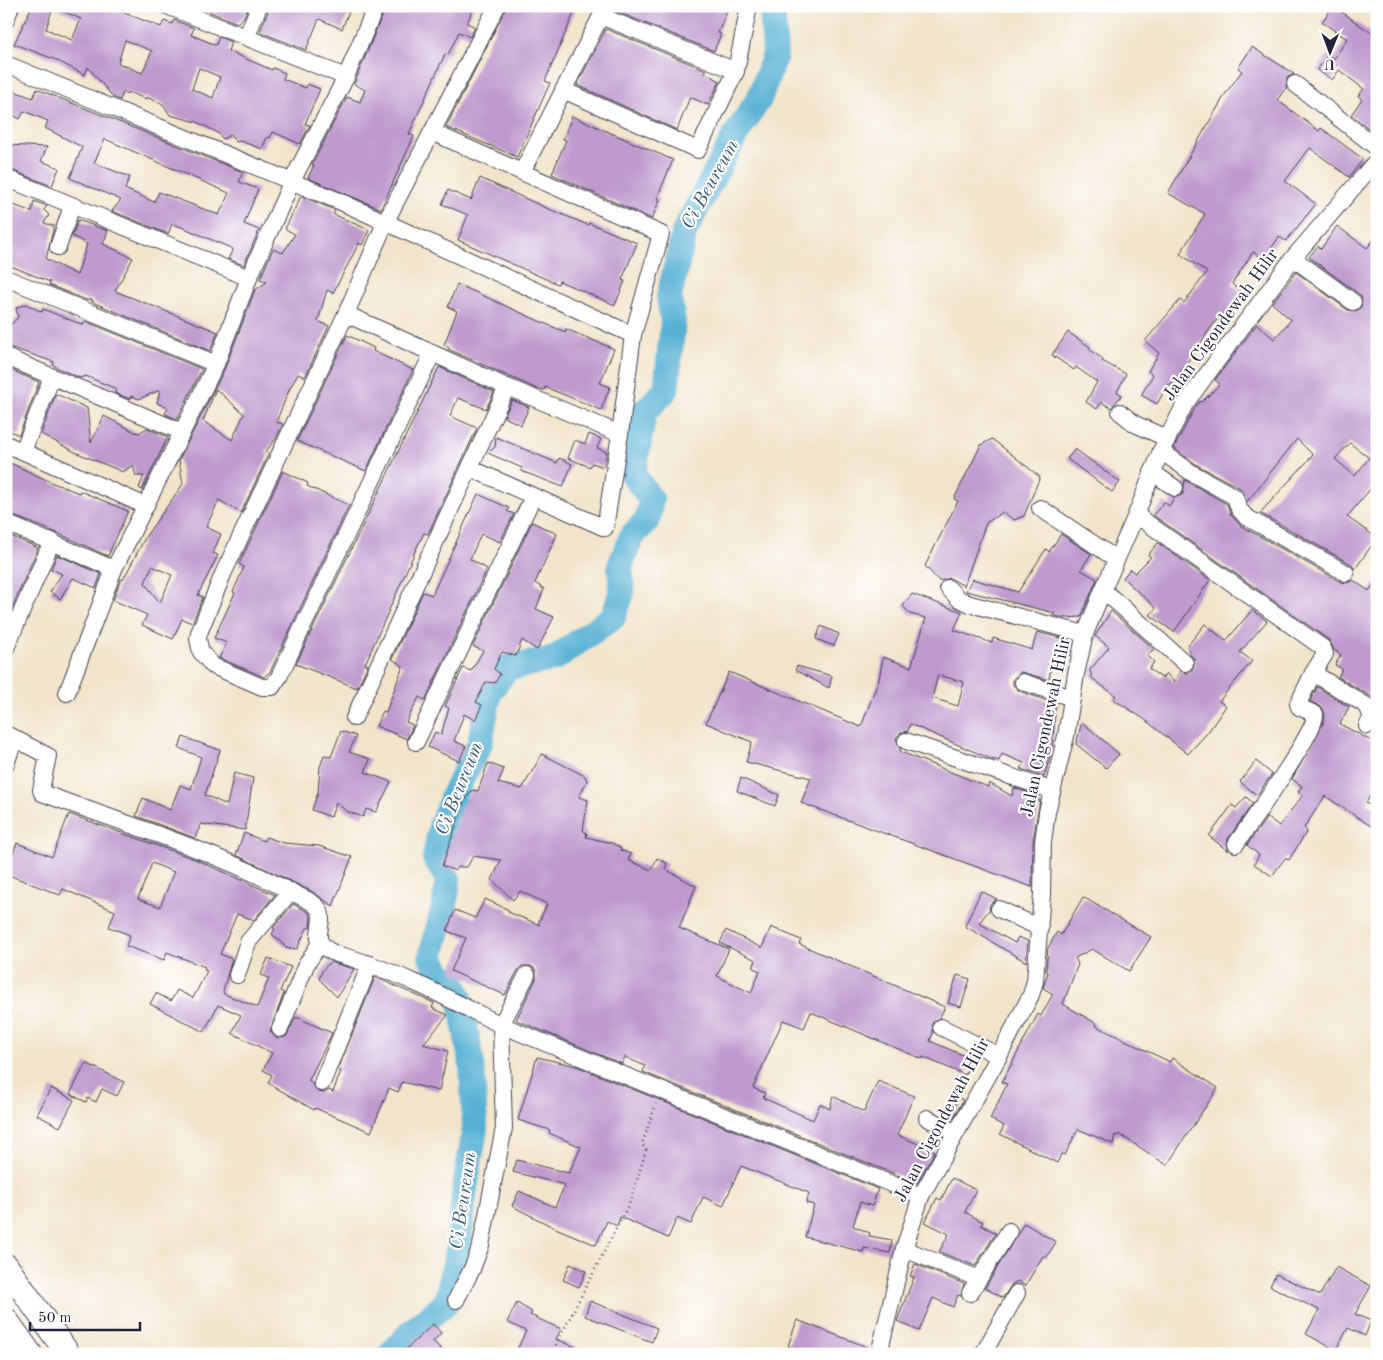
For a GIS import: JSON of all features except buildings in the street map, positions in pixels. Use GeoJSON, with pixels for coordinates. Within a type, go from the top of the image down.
{"type":"FeatureCollection","features":[{"type":"Feature","properties":{"kind":"highway"},"geometry":{"type":"LineString","coordinates":[[6,1266],[68,1354]]}},
{"type":"Feature","properties":{"kind":"highway"},"geometry":{"type":"LineString","coordinates":[[6,1320],[30,1354]]}},
{"type":"Feature","properties":{"kind":"street"},"geometry":{"type":"LineString","coordinates":[[6,20],[11,6]]}},
{"type":"Feature","properties":{"kind":"street"},"geometry":{"type":"LineString","coordinates":[[167,6],[346,76]]}},
{"type":"Feature","properties":{"kind":"street"},"geometry":{"type":"LineString","coordinates":[[247,36],[259,6]]}},
{"type":"Feature","properties":{"kind":"street"},"geometry":{"type":"LineString","coordinates":[[67,693],[114,569],[216,364],[249,278],[292,181],[346,76],[376,6]]}},
{"type":"Feature","properties":{"kind":"street"},"geometry":{"type":"LineString","coordinates":[[432,354],[279,677],[272,686],[262,687],[213,666],[201,652],[198,639],[223,574],[346,314],[385,223],[497,6]]}},
{"type":"Feature","properties":{"kind":"street"},"geometry":{"type":"LineString","coordinates":[[563,90],[698,150],[736,71],[749,6]]}},
{"type":"Feature","properties":{"kind":"street"},"geometry":{"type":"LineString","coordinates":[[522,172],[604,11],[736,71]]}},
{"type":"Feature","properties":{"kind":"street"},"geometry":{"type":"LineString","coordinates":[[6,64],[292,181],[633,334]]}},
{"type":"Feature","properties":{"kind":"street"},"geometry":{"type":"LineString","coordinates":[[1296,84],[1377,148]]}},
{"type":"Feature","properties":{"kind":"street"},"geometry":{"type":"LineString","coordinates":[[432,132],[661,234],[633,334],[605,528],[470,468]]}},
{"type":"Feature","properties":{"kind":"street","name":"Jalan Cigondewah Hilir"},"geometry":{"type":"LineString","coordinates":[[879,1354],[904,1249],[921,1196],[999,1056],[1033,988],[1040,928],[1043,842],[1051,790],[1066,736],[1085,634],[1136,515],[1152,472],[1185,404],[1293,258],[1377,160]]}},
{"type":"Feature","properties":{"kind":"street"},"geometry":{"type":"LineString","coordinates":[[6,178],[249,278]]}},
{"type":"Feature","properties":{"kind":"street"},"geometry":{"type":"LineString","coordinates":[[58,247],[72,206]]}},
{"type":"Feature","properties":{"kind":"street"},"geometry":{"type":"LineString","coordinates":[[1293,258],[1353,302]]}},
{"type":"Feature","properties":{"kind":"street"},"geometry":{"type":"LineString","coordinates":[[6,278],[216,364]]}},
{"type":"Feature","properties":{"kind":"street"},"geometry":{"type":"LineString","coordinates":[[346,314],[432,354],[620,434]]}},
{"type":"Feature","properties":{"kind":"street"},"geometry":{"type":"LineString","coordinates":[[6,357],[182,432]]}},
{"type":"Feature","properties":{"kind":"street"},"geometry":{"type":"LineString","coordinates":[[23,451],[52,377]]}},
{"type":"Feature","properties":{"kind":"street"},"geometry":{"type":"LineString","coordinates":[[354,718],[508,387]]}},
{"type":"Feature","properties":{"kind":"street"},"geometry":{"type":"LineString","coordinates":[[1120,412],[1164,445],[1192,474],[1235,497],[1239,509],[1246,517],[1346,573]]}},
{"type":"Feature","properties":{"kind":"street"},"geometry":{"type":"LineString","coordinates":[[6,444],[146,506]]}},
{"type":"Feature","properties":{"kind":"street"},"geometry":{"type":"LineString","coordinates":[[1152,472],[1175,488]]}},
{"type":"Feature","properties":{"kind":"street"},"geometry":{"type":"LineString","coordinates":[[416,742],[533,497]]}},
{"type":"Feature","properties":{"kind":"street"},"geometry":{"type":"LineString","coordinates":[[1040,508],[1116,559]]}},
{"type":"Feature","properties":{"kind":"street"},"geometry":{"type":"LineString","coordinates":[[1136,515],[1317,643],[1323,648],[1325,654],[1313,673],[1298,704],[1315,714],[1315,722],[1302,747],[1236,844]]}},
{"type":"Feature","properties":{"kind":"street"},"geometry":{"type":"LineString","coordinates":[[6,523],[114,569]]}},
{"type":"Feature","properties":{"kind":"street"},"geometry":{"type":"LineString","coordinates":[[6,648],[52,541]]}},
{"type":"Feature","properties":{"kind":"street"},"geometry":{"type":"LineString","coordinates":[[948,588],[959,599],[970,604],[1085,634]]}},
{"type":"Feature","properties":{"kind":"street"},"geometry":{"type":"LineString","coordinates":[[1103,590],[1185,663]]}},
{"type":"Feature","properties":{"kind":"street"},"geometry":{"type":"LineString","coordinates":[[1313,673],[1367,706],[1372,717],[1367,726]]}},
{"type":"Feature","properties":{"kind":"street"},"geometry":{"type":"LineString","coordinates":[[1023,682],[1072,698]]}},
{"type":"Feature","properties":{"kind":"street"},"geometry":{"type":"LineString","coordinates":[[6,764],[11,736],[48,756],[40,790],[42,794],[228,862],[313,903],[320,910],[320,943],[306,965],[280,1029]]}},
{"type":"Feature","properties":{"kind":"street"},"geometry":{"type":"LineString","coordinates":[[906,741],[1051,790]]}},
{"type":"Feature","properties":{"kind":"street"},"geometry":{"type":"LineString","coordinates":[[237,975],[248,942],[291,891]]}},
{"type":"Feature","properties":{"kind":"street"},"geometry":{"type":"LineString","coordinates":[[999,909],[1040,928]]}},
{"type":"Feature","properties":{"kind":"street"},"geometry":{"type":"LineString","coordinates":[[320,943],[328,950],[370,964],[439,993],[501,1025],[921,1196]]}},
{"type":"Feature","properties":{"kind":"street"},"geometry":{"type":"LineString","coordinates":[[322,1083],[370,964]]}},
{"type":"Feature","properties":{"kind":"street"},"geometry":{"type":"LineString","coordinates":[[456,1300],[472,1269],[481,1245],[504,1128],[501,1025],[527,975]]}},
{"type":"Feature","properties":{"kind":"street"},"geometry":{"type":"LineString","coordinates":[[941,1027],[999,1056]]}},
{"type":"Feature","properties":{"kind":"street"},"geometry":{"type":"LineString","coordinates":[[927,1118],[956,1133]]}},
{"type":"Feature","properties":{"kind":"street"},"geometry":{"type":"LineString","coordinates":[[904,1249],[974,1285],[1008,1231]]}},
{"type":"Feature","properties":{"kind":"street"},"geometry":{"type":"LineString","coordinates":[[982,1354],[1017,1293]]}},
{"type":"Feature","properties":{"kind":"path"},"geometry":{"type":"LineString","coordinates":[[551,1354],[631,1200],[646,1150],[642,1144],[660,1091]]}},
{"type":"Feature","properties":{"kind":"waterway","name":"Ci Beureum"},"geometry":{"type":"LineString","coordinates":[[391,1354],[411,1332],[446,1303],[459,1246],[464,1194],[475,1128],[472,1065],[460,998],[455,986],[439,972],[431,957],[445,903],[448,879],[435,858],[441,826],[455,791],[480,743],[489,693],[507,668],[554,659],[613,617],[622,592],[620,566],[632,536],[648,519],[651,499],[633,475],[644,412],[666,390],[673,322],[669,297],[685,230],[736,134],[759,99],[775,55],[772,6]]}}]}
